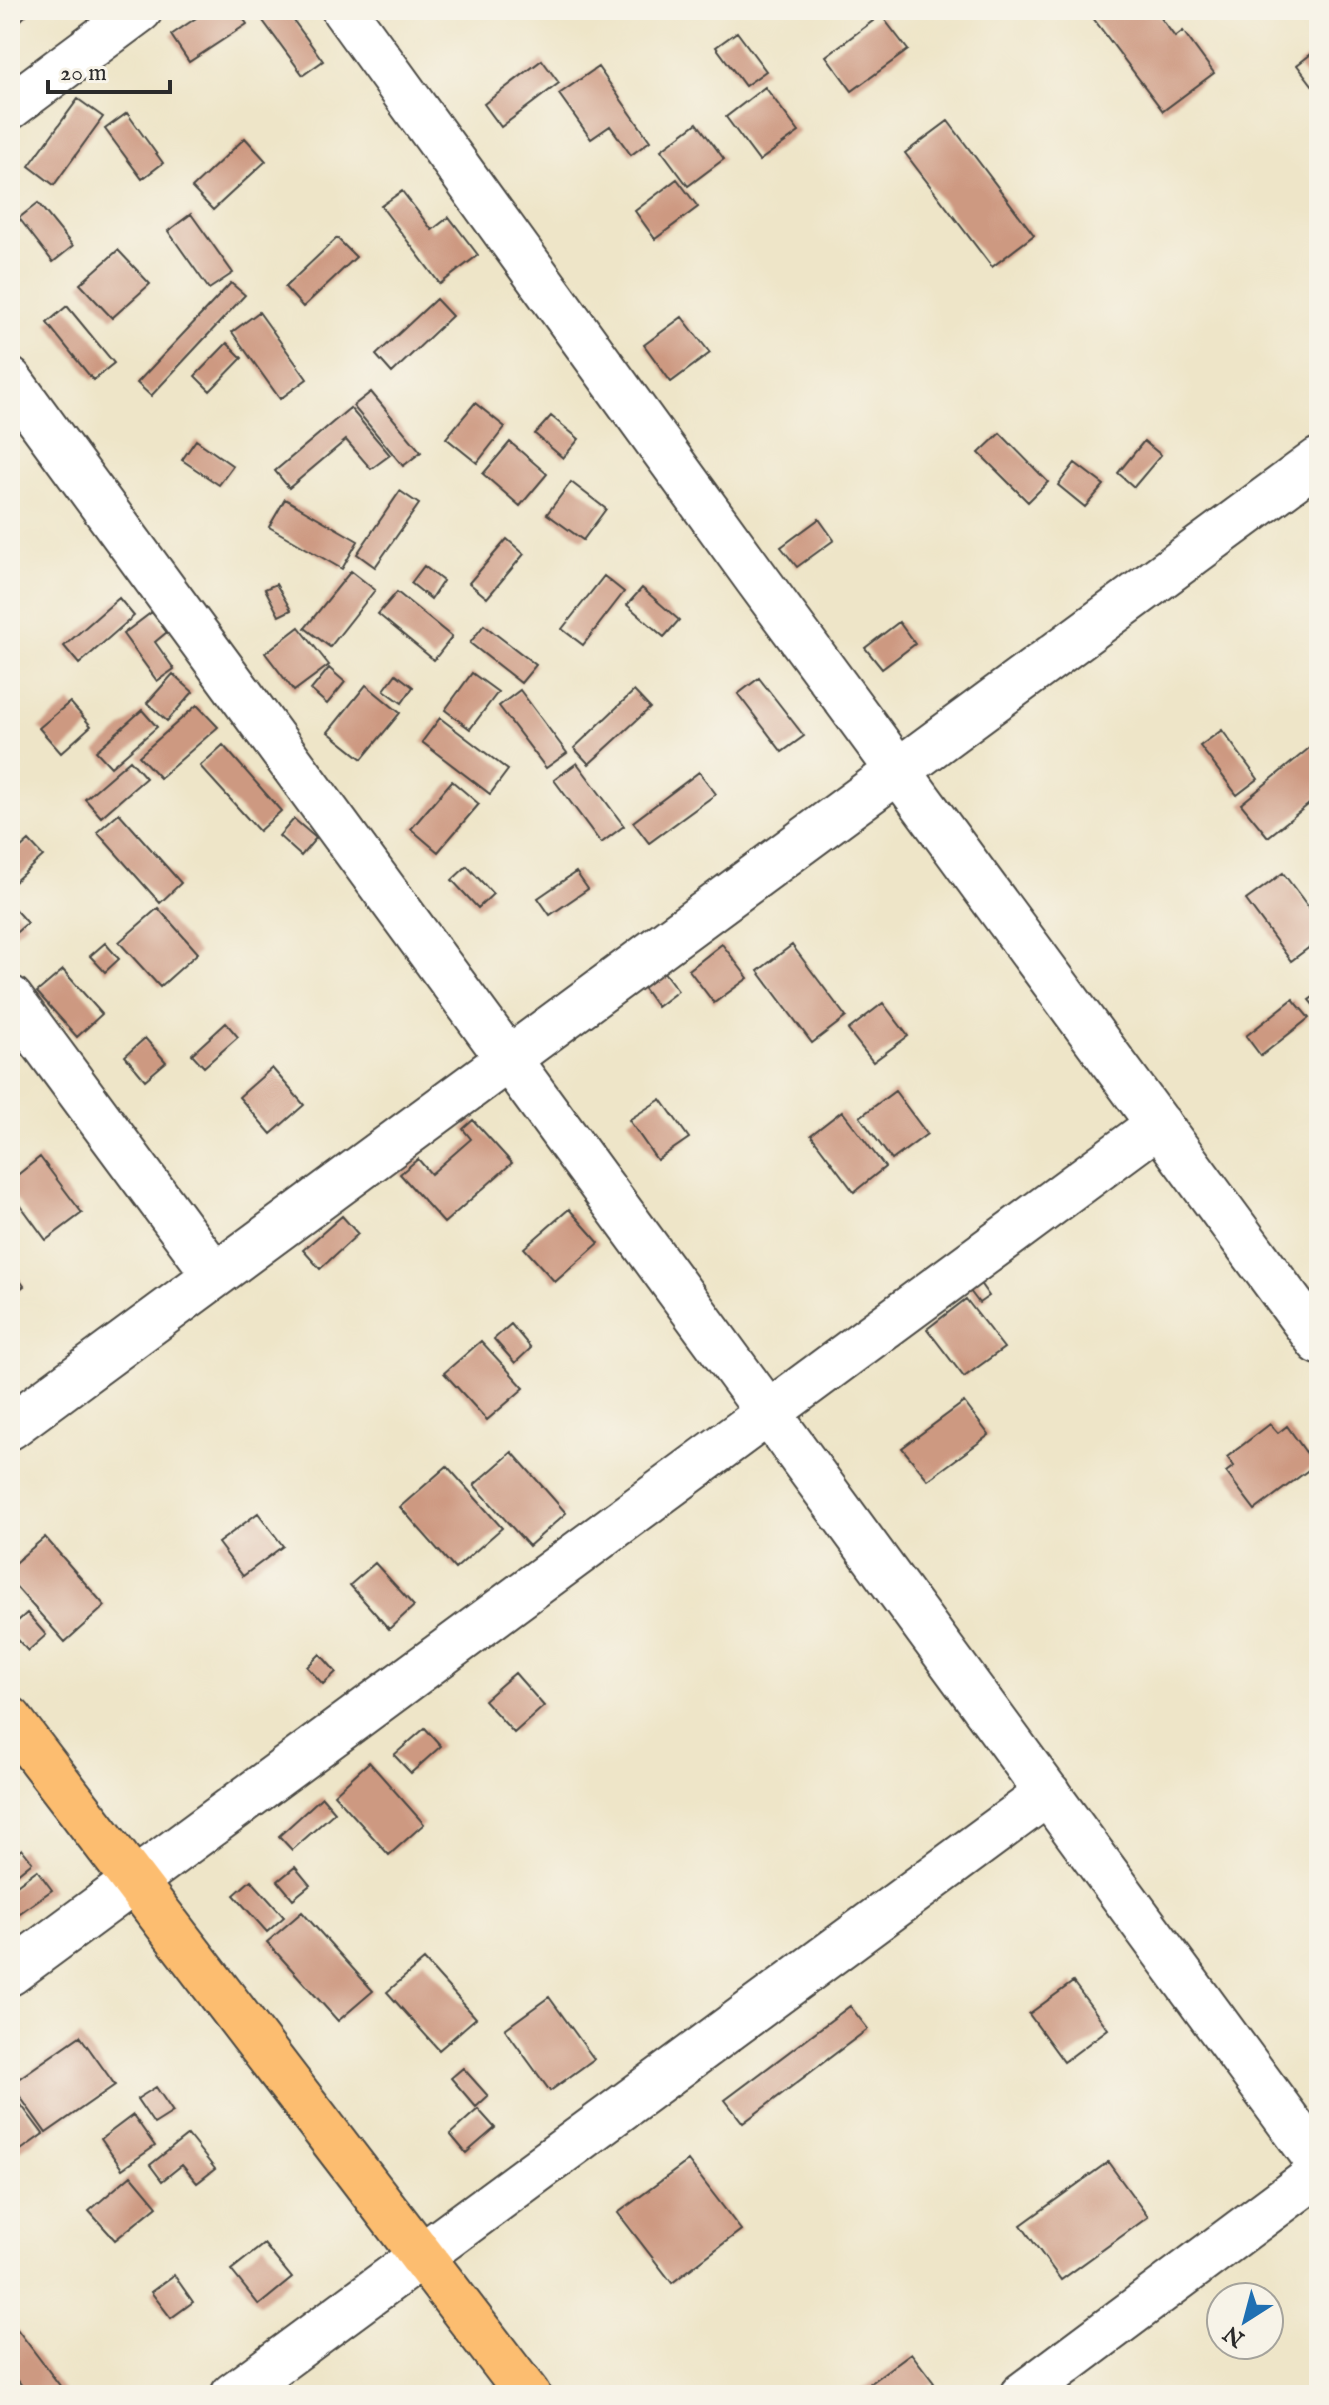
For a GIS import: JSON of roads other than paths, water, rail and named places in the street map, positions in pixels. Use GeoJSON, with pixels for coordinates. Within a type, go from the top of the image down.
{"type":"FeatureCollection","features":[{"type":"Feature","properties":{"kind":"main road"},"geometry":{"type":"LineString","coordinates":[[10,1719],[528,2395]]}},
{"type":"Feature","properties":{"kind":"street"},"geometry":{"type":"LineString","coordinates":[[10,107],[140,10]]}},
{"type":"Feature","properties":{"kind":"street"},"geometry":{"type":"LineString","coordinates":[[344,10],[898,771],[1319,1342]]}},
{"type":"Feature","properties":{"kind":"street"},"geometry":{"type":"LineString","coordinates":[[10,380],[1319,2163]]}},
{"type":"Feature","properties":{"kind":"street"},"geometry":{"type":"LineString","coordinates":[[10,1427],[898,771],[1312,480]]}},
{"type":"Feature","properties":{"kind":"street"},"geometry":{"type":"LineString","coordinates":[[10,998],[215,1275]]}},
{"type":"Feature","properties":{"kind":"street"},"geometry":{"type":"LineString","coordinates":[[10,1973],[1159,1124]]}},
{"type":"Feature","properties":{"kind":"street"},"geometry":{"type":"LineString","coordinates":[[233,2395],[1048,1793]]}},
{"type":"Feature","properties":{"kind":"street"},"geometry":{"type":"LineString","coordinates":[[1022,2395],[1319,2173]]}}]}
